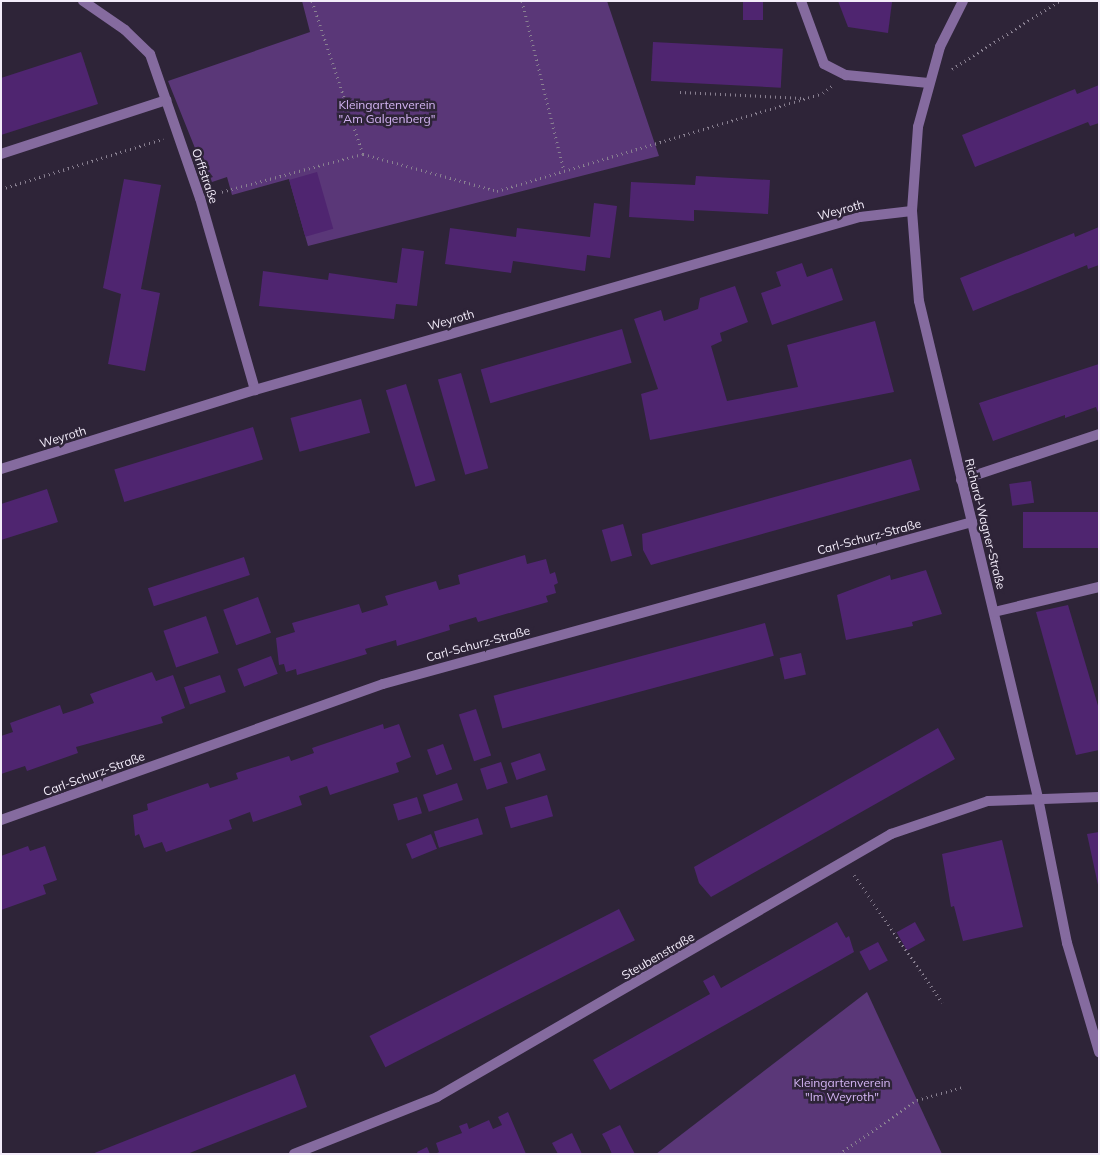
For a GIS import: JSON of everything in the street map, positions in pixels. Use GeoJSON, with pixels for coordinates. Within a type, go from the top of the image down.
{"type":"FeatureCollection","features":[{"type":"Feature","properties":{"kind":"street","name":"Orffstraße"},"geometry":{"type":"LineString","coordinates":[[83,1],[150,54],[200,198],[256,390]]}},
{"type":"Feature","properties":{"kind":"street"},"geometry":{"type":"LineString","coordinates":[[801,1],[824,64],[846,75],[929,83]]}},
{"type":"Feature","properties":{"kind":"street","name":"Richard-Wagner-Straße"},"geometry":{"type":"LineString","coordinates":[[963,1],[929,83],[918,127],[912,211],[919,301],[1038,798],[1067,943],[1099,1052]]}},
{"type":"Feature","properties":{"kind":"street"},"geometry":{"type":"LineString","coordinates":[[1,154],[166,100]]}},
{"type":"Feature","properties":{"kind":"street","name":"Weyroth"},"geometry":{"type":"LineString","coordinates":[[1,469],[256,390],[860,217],[912,211]]}},
{"type":"Feature","properties":{"kind":"street"},"geometry":{"type":"LineString","coordinates":[[961,480],[1099,434]]}},
{"type":"Feature","properties":{"kind":"street","name":"Carl-Schurz-Straße"},"geometry":{"type":"LineString","coordinates":[[1,820],[383,684],[972,522]]}},
{"type":"Feature","properties":{"kind":"street"},"geometry":{"type":"LineString","coordinates":[[994,612],[1099,586]]}},
{"type":"Feature","properties":{"kind":"street","name":"Steubenstraße"},"geometry":{"type":"LineString","coordinates":[[294,1154],[437,1097],[891,834],[988,801],[1099,797]]}},
{"type":"Feature","properties":{"kind":"path"},"geometry":{"type":"LineString","coordinates":[[312,1],[364,154]]}},
{"type":"Feature","properties":{"kind":"path"},"geometry":{"type":"LineString","coordinates":[[522,1],[564,171]]}},
{"type":"Feature","properties":{"kind":"path"},"geometry":{"type":"LineString","coordinates":[[929,83],[1059,1]]}},
{"type":"Feature","properties":{"kind":"path"},"geometry":{"type":"LineString","coordinates":[[200,198],[364,154],[496,191],[823,93],[846,75]]}},
{"type":"Feature","properties":{"kind":"path"},"geometry":{"type":"LineString","coordinates":[[680,92],[806,98]]}},
{"type":"Feature","properties":{"kind":"path"},"geometry":{"type":"LineString","coordinates":[[1,189],[178,134]]}},
{"type":"Feature","properties":{"kind":"path"},"geometry":{"type":"LineString","coordinates":[[845,862],[942,1002]]}},
{"type":"Feature","properties":{"kind":"path"},"geometry":{"type":"LineString","coordinates":[[839,1154],[917,1100],[963,1087]]}},
{"type":"Feature","properties":{"kind":"green space","name":"Kleingartenverein \"Am Galgenberg\""},"geometry":{"type":"Polygon","coordinates":[[[302,1],[607,1],[659,156],[308,246],[289,179],[232,195],[227,177],[209,183],[168,81],[310,32],[302,1]]]}},
{"type":"Feature","properties":{"kind":"green space","name":"Kleingartenverein \"Im Weyroth\""},"geometry":{"type":"Polygon","coordinates":[[[867,992],[942,1154],[656,1154],[867,992]]]}},
{"type":"Feature","properties":{"kind":"building"},"geometry":{"type":"Polygon","coordinates":[[[743,1],[763,1],[763,20],[743,20],[743,1]]]}},
{"type":"Feature","properties":{"kind":"building"},"geometry":{"type":"Polygon","coordinates":[[[838,1],[892,2],[888,33],[848,27],[838,1]]]}},
{"type":"Feature","properties":{"kind":"building"},"geometry":{"type":"Polygon","coordinates":[[[653,42],[783,49],[781,88],[651,81],[653,42]]]}},
{"type":"Feature","properties":{"kind":"building"},"geometry":{"type":"Polygon","coordinates":[[[81,52],[98,104],[1,135],[1,78],[81,52]]]}},
{"type":"Feature","properties":{"kind":"building"},"geometry":{"type":"Polygon","coordinates":[[[1099,85],[1099,123],[1090,126],[1088,122],[975,167],[962,135],[1075,89],[1077,94],[1099,85]]]}},
{"type":"Feature","properties":{"kind":"building"},"geometry":{"type":"Polygon","coordinates":[[[317,172],[333,229],[305,237],[289,180],[317,172]]]}},
{"type":"Feature","properties":{"kind":"building"},"geometry":{"type":"Polygon","coordinates":[[[696,176],[770,180],[768,214],[694,210],[694,221],[629,217],[631,182],[695,185],[696,176]]]}},
{"type":"Feature","properties":{"kind":"building"},"geometry":{"type":"Polygon","coordinates":[[[124,179],[161,185],[141,289],[160,293],[145,371],[108,364],[121,294],[103,288],[124,179]]]}},
{"type":"Feature","properties":{"kind":"building"},"geometry":{"type":"Polygon","coordinates":[[[594,203],[617,206],[610,258],[587,255],[585,271],[513,261],[511,273],[445,264],[450,228],[516,237],[517,228],[590,237],[594,203]]]}},
{"type":"Feature","properties":{"kind":"building"},"geometry":{"type":"Polygon","coordinates":[[[1099,227],[1099,265],[1088,269],[1087,265],[973,311],[960,278],[1074,233],[1075,237],[1099,227]]]}},
{"type":"Feature","properties":{"kind":"building"},"geometry":{"type":"Polygon","coordinates":[[[402,248],[424,251],[417,306],[396,304],[394,319],[259,306],[263,271],[328,280],[329,273],[397,283],[402,248]]]}},
{"type":"Feature","properties":{"kind":"building"},"geometry":{"type":"Polygon","coordinates":[[[802,263],[807,277],[832,268],[843,300],[772,325],[761,293],[781,286],[776,272],[802,263]]]}},
{"type":"Feature","properties":{"kind":"building"},"geometry":{"type":"Polygon","coordinates":[[[735,286],[748,322],[720,333],[722,341],[711,346],[727,401],[798,387],[787,345],[875,321],[894,392],[650,440],[641,394],[658,389],[634,319],[661,310],[664,321],[698,309],[700,298],[735,286]]]}},
{"type":"Feature","properties":{"kind":"building"},"geometry":{"type":"Polygon","coordinates":[[[622,329],[632,363],[490,403],[481,370],[622,329]]]}},
{"type":"Feature","properties":{"kind":"building"},"geometry":{"type":"Polygon","coordinates":[[[1099,364],[1099,415],[1096,407],[1065,418],[1065,415],[993,441],[979,403],[1099,364]]]}},
{"type":"Feature","properties":{"kind":"building"},"geometry":{"type":"Polygon","coordinates":[[[461,373],[488,468],[465,475],[438,380],[461,373]]]}},
{"type":"Feature","properties":{"kind":"building"},"geometry":{"type":"Polygon","coordinates":[[[406,384],[436,481],[415,487],[386,390],[406,384]]]}},
{"type":"Feature","properties":{"kind":"building"},"geometry":{"type":"Polygon","coordinates":[[[361,399],[370,433],[300,452],[290,418],[361,399]]]}},
{"type":"Feature","properties":{"kind":"building"},"geometry":{"type":"Polygon","coordinates":[[[253,427],[263,460],[124,502],[114,469],[253,427]]]}},
{"type":"Feature","properties":{"kind":"building"},"geometry":{"type":"Polygon","coordinates":[[[911,459],[920,490],[651,565],[643,550],[642,534],[911,459]]]}},
{"type":"Feature","properties":{"kind":"building"},"geometry":{"type":"Polygon","coordinates":[[[1031,481],[1034,503],[1012,506],[1009,484],[1031,481]]]}},
{"type":"Feature","properties":{"kind":"building"},"geometry":{"type":"Polygon","coordinates":[[[47,489],[58,522],[1,540],[1,504],[47,489]]]}},
{"type":"Feature","properties":{"kind":"building"},"geometry":{"type":"Polygon","coordinates":[[[1023,512],[1099,512],[1099,548],[1023,548],[1023,512]]]}},
{"type":"Feature","properties":{"kind":"building"},"geometry":{"type":"Polygon","coordinates":[[[623,524],[632,556],[611,562],[602,530],[623,524]]]}},
{"type":"Feature","properties":{"kind":"building"},"geometry":{"type":"Polygon","coordinates":[[[525,555],[527,564],[546,559],[550,574],[555,572],[558,583],[554,585],[556,593],[546,596],[548,602],[478,622],[476,617],[449,625],[450,630],[397,646],[396,640],[365,649],[367,654],[297,675],[296,669],[286,672],[284,664],[279,665],[276,638],[295,632],[292,623],[359,604],[362,613],[388,605],[385,596],[436,581],[439,590],[460,584],[458,575],[525,555]]]}},
{"type":"Feature","properties":{"kind":"building"},"geometry":{"type":"Polygon","coordinates":[[[244,557],[250,575],[154,606],[148,588],[244,557]]]}},
{"type":"Feature","properties":{"kind":"building"},"geometry":{"type":"Polygon","coordinates":[[[926,570],[942,614],[912,622],[913,626],[846,640],[837,595],[890,575],[891,580],[926,570]]]}},
{"type":"Feature","properties":{"kind":"building"},"geometry":{"type":"Polygon","coordinates":[[[258,597],[271,633],[236,645],[223,610],[258,597]]]}},
{"type":"Feature","properties":{"kind":"building"},"geometry":{"type":"Polygon","coordinates":[[[1068,605],[1099,709],[1099,750],[1076,755],[1036,612],[1068,605]]]}},
{"type":"Feature","properties":{"kind":"building"},"geometry":{"type":"Polygon","coordinates":[[[206,616],[219,653],[176,668],[163,631],[206,616]]]}},
{"type":"Feature","properties":{"kind":"building"},"geometry":{"type":"Polygon","coordinates":[[[765,623],[774,656],[502,729],[494,696],[765,623]]]}},
{"type":"Feature","properties":{"kind":"building"},"geometry":{"type":"Polygon","coordinates":[[[801,653],[806,674],[785,679],[780,658],[801,653]]]}},
{"type":"Feature","properties":{"kind":"building"},"geometry":{"type":"Polygon","coordinates":[[[271,656],[278,674],[244,687],[237,669],[271,656]]]}},
{"type":"Feature","properties":{"kind":"building"},"geometry":{"type":"Polygon","coordinates":[[[152,672],[156,681],[173,675],[185,708],[161,717],[163,723],[76,747],[78,753],[27,771],[25,766],[1,774],[1,736],[13,732],[10,723],[60,705],[63,714],[78,709],[94,703],[90,694],[152,672]]]}},
{"type":"Feature","properties":{"kind":"building"},"geometry":{"type":"Polygon","coordinates":[[[220,675],[226,692],[190,704],[184,687],[220,675]]]}},
{"type":"Feature","properties":{"kind":"building"},"geometry":{"type":"Polygon","coordinates":[[[476,709],[491,756],[474,761],[459,715],[476,709]]]}},
{"type":"Feature","properties":{"kind":"building"},"geometry":{"type":"Polygon","coordinates":[[[383,724],[384,729],[399,724],[411,757],[396,763],[399,772],[330,795],[327,786],[299,796],[302,805],[253,822],[250,812],[229,820],[232,829],[166,852],[162,842],[144,848],[139,834],[135,836],[133,815],[148,810],[147,804],[208,783],[210,788],[238,779],[236,773],[289,756],[291,761],[314,753],[312,748],[383,724]]]}},
{"type":"Feature","properties":{"kind":"building"},"geometry":{"type":"Polygon","coordinates":[[[938,728],[955,759],[711,897],[699,883],[694,867],[938,728]]]}},
{"type":"Feature","properties":{"kind":"building"},"geometry":{"type":"Polygon","coordinates":[[[443,744],[452,769],[436,775],[427,750],[443,744]]]}},
{"type":"Feature","properties":{"kind":"building"},"geometry":{"type":"Polygon","coordinates":[[[540,753],[546,770],[517,780],[511,763],[540,753]]]}},
{"type":"Feature","properties":{"kind":"building"},"geometry":{"type":"Polygon","coordinates":[[[501,762],[508,783],[487,790],[480,769],[501,762]]]}},
{"type":"Feature","properties":{"kind":"building"},"geometry":{"type":"Polygon","coordinates":[[[457,783],[463,800],[429,812],[423,795],[457,783]]]}},
{"type":"Feature","properties":{"kind":"building"},"geometry":{"type":"Polygon","coordinates":[[[547,795],[553,816],[511,828],[505,807],[547,795]]]}},
{"type":"Feature","properties":{"kind":"building"},"geometry":{"type":"Polygon","coordinates":[[[417,797],[422,813],[398,821],[393,804],[417,797]]]}},
{"type":"Feature","properties":{"kind":"building"},"geometry":{"type":"Polygon","coordinates":[[[478,818],[483,834],[439,848],[434,831],[478,818]]]}},
{"type":"Feature","properties":{"kind":"building"},"geometry":{"type":"Polygon","coordinates":[[[1099,832],[1099,885],[1098,885],[1087,834],[1099,832]]]}},
{"type":"Feature","properties":{"kind":"building"},"geometry":{"type":"Polygon","coordinates":[[[431,834],[437,849],[412,859],[406,844],[431,834]]]}},
{"type":"Feature","properties":{"kind":"building"},"geometry":{"type":"Polygon","coordinates":[[[1002,840],[1023,927],[963,941],[954,906],[951,907],[942,854],[1002,840]]]}},
{"type":"Feature","properties":{"kind":"building"},"geometry":{"type":"Polygon","coordinates":[[[28,846],[30,851],[45,846],[57,880],[43,885],[46,894],[1,910],[1,856],[28,846]]]}},
{"type":"Feature","properties":{"kind":"building"},"geometry":{"type":"Polygon","coordinates":[[[619,909],[635,940],[385,1067],[370,1036],[619,909]]]}},
{"type":"Feature","properties":{"kind":"building"},"geometry":{"type":"Polygon","coordinates":[[[837,922],[846,938],[849,936],[854,952],[610,1090],[593,1060],[710,994],[703,981],[714,975],[721,988],[837,922]]]}},
{"type":"Feature","properties":{"kind":"building"},"geometry":{"type":"Polygon","coordinates":[[[915,922],[925,940],[907,951],[897,932],[915,922]]]}},
{"type":"Feature","properties":{"kind":"building"},"geometry":{"type":"Polygon","coordinates":[[[878,942],[888,961],[869,970],[859,952],[878,942]]]}},
{"type":"Feature","properties":{"kind":"building"},"geometry":{"type":"Polygon","coordinates":[[[295,1074],[307,1107],[187,1154],[92,1154],[295,1074]]]}},
{"type":"Feature","properties":{"kind":"building"},"geometry":{"type":"Polygon","coordinates":[[[508,1112],[526,1154],[435,1154],[439,1152],[436,1143],[462,1133],[459,1126],[467,1123],[469,1129],[489,1120],[493,1129],[502,1125],[498,1117],[508,1112]]]}},
{"type":"Feature","properties":{"kind":"building"},"geometry":{"type":"Polygon","coordinates":[[[620,1125],[635,1154],[612,1154],[602,1134],[620,1125]]]}},
{"type":"Feature","properties":{"kind":"building"},"geometry":{"type":"Polygon","coordinates":[[[572,1133],[582,1154],[558,1154],[552,1143],[572,1133]]]}},
{"type":"Feature","properties":{"kind":"building"},"geometry":{"type":"Polygon","coordinates":[[[427,1147],[430,1154],[418,1154],[417,1152],[427,1147]]]}}]}
